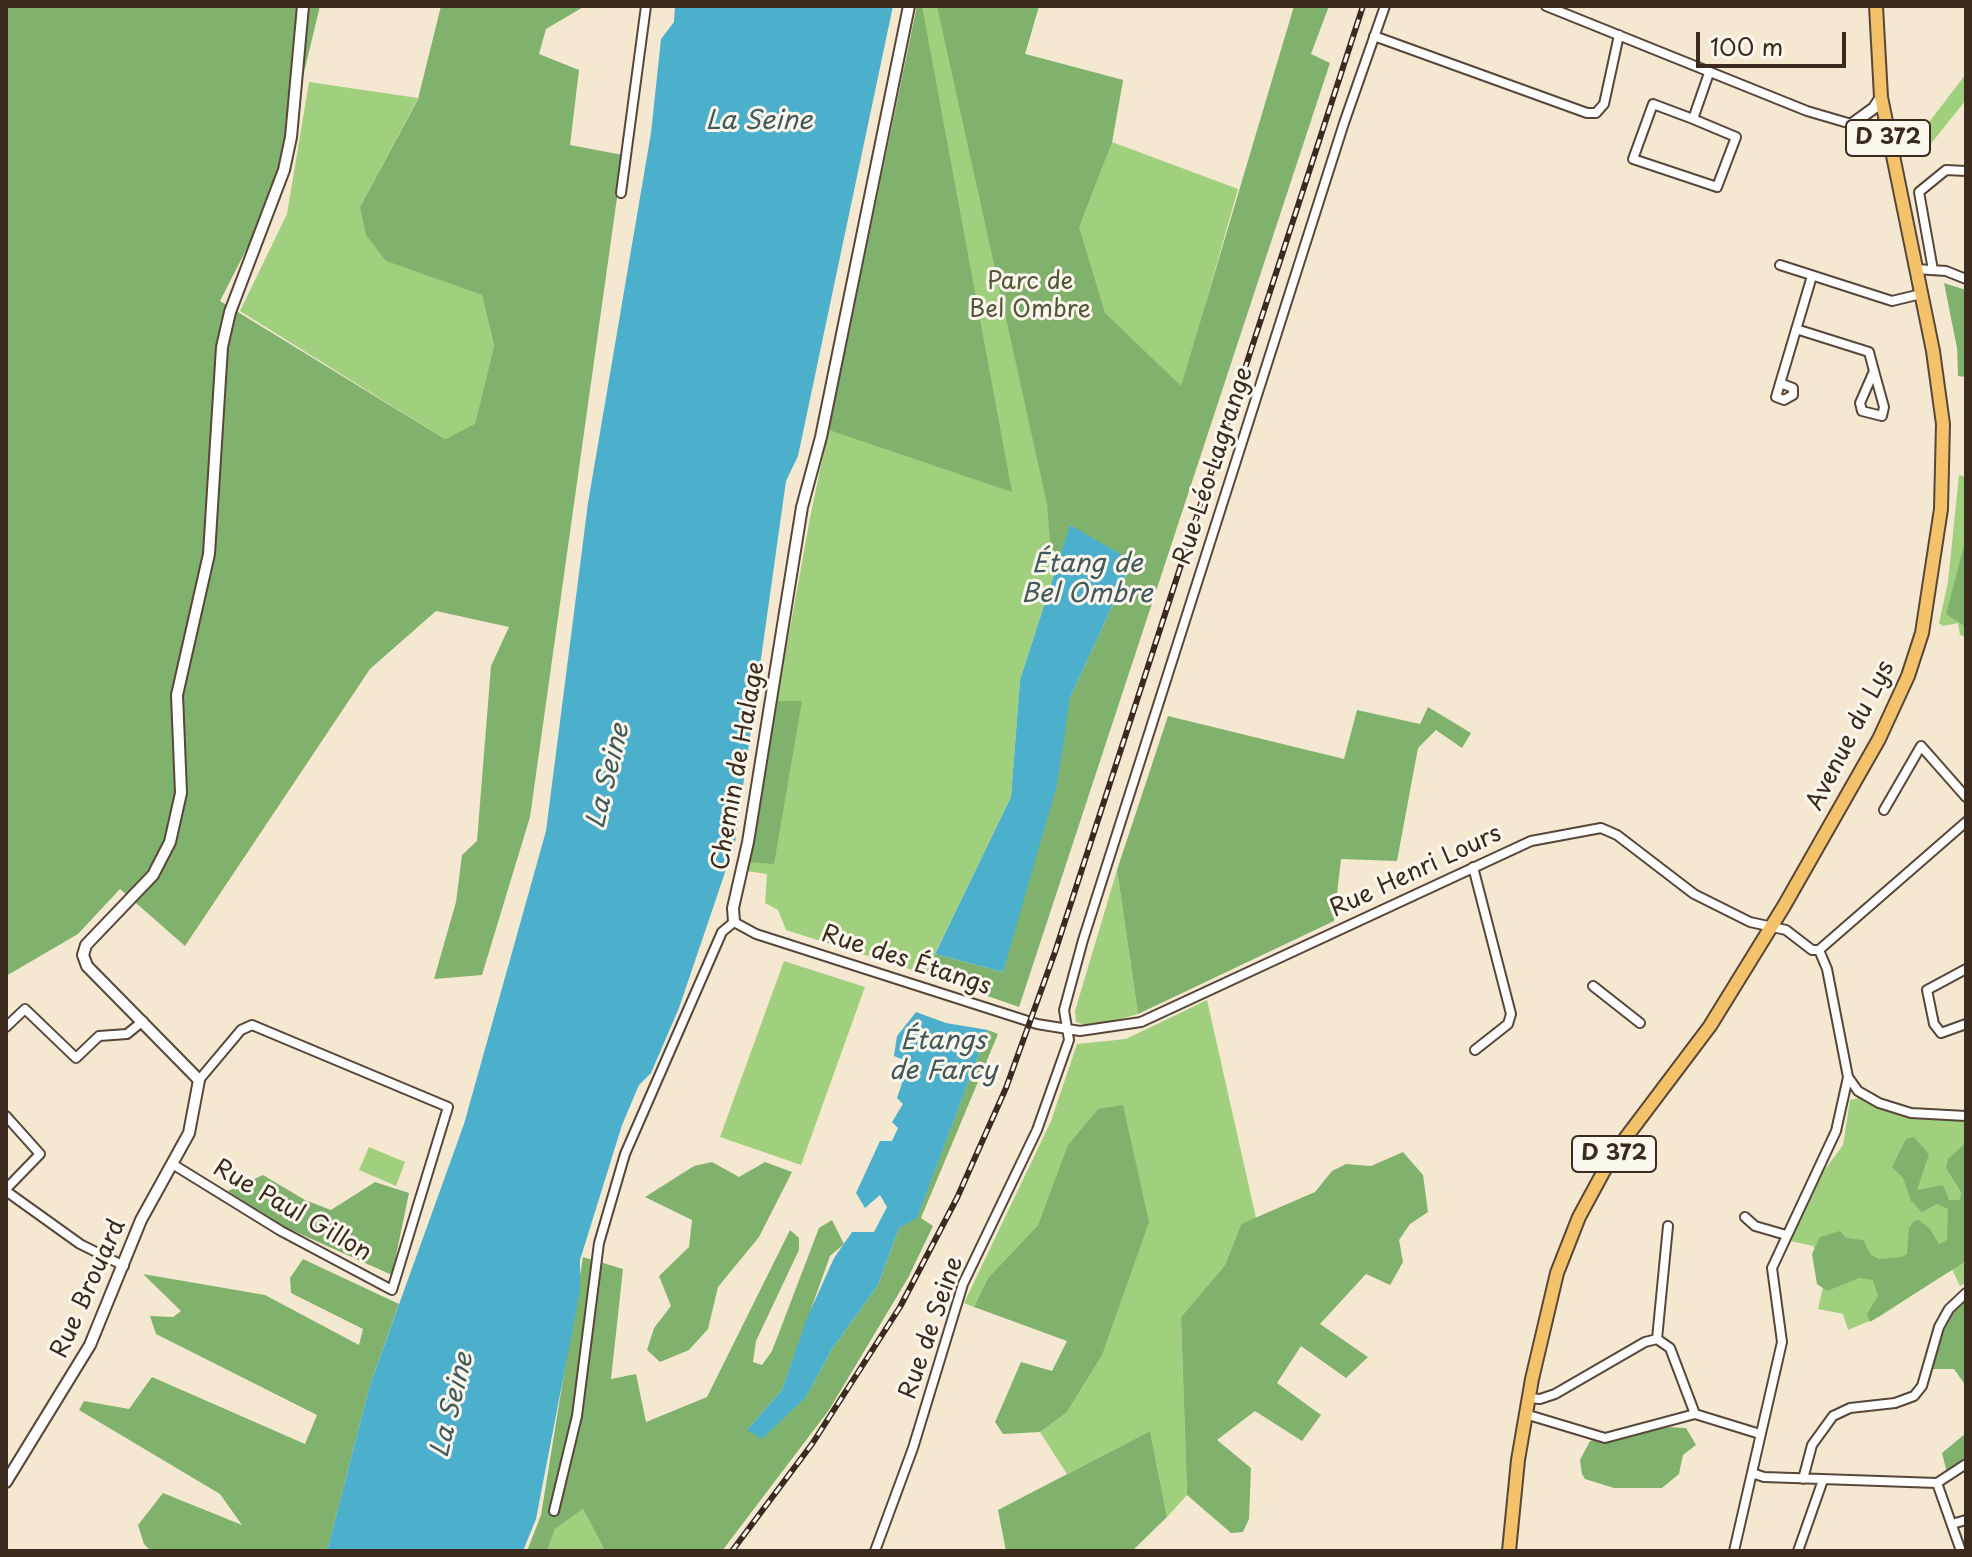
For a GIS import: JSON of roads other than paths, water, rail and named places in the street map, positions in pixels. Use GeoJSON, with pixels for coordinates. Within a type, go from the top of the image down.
{"type":"FeatureCollection","features":[{"type":"Feature","properties":{"kind":"main road","name":"D 372"},"geometry":{"type":"LineString","coordinates":[[1876,6],[1881,97],[1916,269]]}},
{"type":"Feature","properties":{"kind":"main road","name":"Avenue du Lys"},"geometry":{"type":"LineString","coordinates":[[1771,926],[1879,739],[1908,676],[1922,633],[1937,553],[1943,450],[1939,383],[1916,269]]}},
{"type":"Feature","properties":{"kind":"main road","name":"D 372"},"geometry":{"type":"LineString","coordinates":[[1509,1551],[1528,1398],[1557,1273],[1585,1205],[1626,1137],[1719,1012],[1771,926]]}},
{"type":"Feature","properties":{"kind":"street"},"geometry":{"type":"LineString","coordinates":[[174,1165],[189,1133],[199,1080],[87,966],[83,955],[86,945],[153,875],[170,842],[181,793],[177,695],[209,554],[222,347],[230,312],[284,170],[291,137],[303,6]]}},
{"type":"Feature","properties":{"kind":"street"},"geometry":{"type":"LineString","coordinates":[[621,193],[646,6]]}},
{"type":"Feature","properties":{"kind":"street","name":"Chemin de Halage"},"geometry":{"type":"LineString","coordinates":[[554,1511],[577,1416],[599,1243],[625,1154],[722,932],[734,922],[733,908],[748,842],[802,507],[821,437],[909,6]]}},
{"type":"Feature","properties":{"kind":"street","name":"Rue Léo Lagrange"},"geometry":{"type":"LineString","coordinates":[[1068,1032],[1064,1010],[1083,940],[1385,6]]}},
{"type":"Feature","properties":{"kind":"street"},"geometry":{"type":"LineString","coordinates":[[1546,6],[1709,73],[1906,140]]}},
{"type":"Feature","properties":{"kind":"street"},"geometry":{"type":"LineString","coordinates":[[1374,36],[1587,113],[1596,113],[1604,104],[1619,35]]}},
{"type":"Feature","properties":{"kind":"street"},"geometry":{"type":"LineString","coordinates":[[1693,119],[1709,73]]}},
{"type":"Feature","properties":{"kind":"street"},"geometry":{"type":"LineString","coordinates":[[1852,124],[1874,108],[1881,97]]}},
{"type":"Feature","properties":{"kind":"street"},"geometry":{"type":"LineString","coordinates":[[1653,104],[1693,119],[1736,137],[1717,187],[1633,159],[1653,104]]}},
{"type":"Feature","properties":{"kind":"street"},"geometry":{"type":"LineString","coordinates":[[1933,270],[1919,192],[1946,170],[1966,171]]}},
{"type":"Feature","properties":{"kind":"street"},"geometry":{"type":"LineString","coordinates":[[1780,265],[1892,301],[1921,294]]}},
{"type":"Feature","properties":{"kind":"street"},"geometry":{"type":"LineString","coordinates":[[1916,269],[1966,279]]}},
{"type":"Feature","properties":{"kind":"street"},"geometry":{"type":"LineString","coordinates":[[1780,383],[1812,276]]}},
{"type":"Feature","properties":{"kind":"street"},"geometry":{"type":"LineString","coordinates":[[1796,329],[1869,352],[1884,407],[1882,416],[1862,411],[1860,403],[1874,371]]}},
{"type":"Feature","properties":{"kind":"street"},"geometry":{"type":"LineString","coordinates":[[1884,810],[1921,746],[1966,797]]}},
{"type":"Feature","properties":{"kind":"street"},"geometry":{"type":"LineString","coordinates":[[1734,1551],[1782,1342],[1772,1268],[1836,1131],[1846,1094],[1848,1077],[1827,969],[1819,950],[1966,822]]}},
{"type":"Feature","properties":{"kind":"street","name":"Rue Henri Lours"},"geometry":{"type":"LineString","coordinates":[[1068,1032],[1141,1022],[1531,841],[1601,828],[1617,835],[1694,894],[1750,922],[1790,932],[1812,950],[1819,950]]}},
{"type":"Feature","properties":{"kind":"street"},"geometry":{"type":"LineString","coordinates":[[1473,867],[1511,1014],[1508,1024],[1475,1050]]}},
{"type":"Feature","properties":{"kind":"street","name":"Rue des Étangs"},"geometry":{"type":"LineString","coordinates":[[734,922],[756,934],[1068,1032]]}},
{"type":"Feature","properties":{"kind":"street"},"geometry":{"type":"LineString","coordinates":[[1966,969],[1927,990],[1934,1024],[1941,1033],[1966,1024]]}},
{"type":"Feature","properties":{"kind":"street"},"geometry":{"type":"LineString","coordinates":[[1593,986],[1640,1023]]}},
{"type":"Feature","properties":{"kind":"street"},"geometry":{"type":"LineString","coordinates":[[6,1027],[25,1009],[76,1058],[99,1036],[127,1034],[143,1021]]}},
{"type":"Feature","properties":{"kind":"street","name":"Rue Paul Gillon"},"geometry":{"type":"LineString","coordinates":[[174,1165],[281,1231],[392,1290],[448,1107],[252,1025],[241,1030],[199,1080]]}},
{"type":"Feature","properties":{"kind":"street","name":"Rue de Seine"},"geometry":{"type":"LineString","coordinates":[[875,1551],[913,1448],[963,1284],[1037,1130],[1069,1040],[1068,1032]]}},
{"type":"Feature","properties":{"kind":"street"},"geometry":{"type":"LineString","coordinates":[[1848,1077],[1858,1091],[1879,1103],[1911,1113],[1966,1116]]}},
{"type":"Feature","properties":{"kind":"street"},"geometry":{"type":"LineString","coordinates":[[1846,1094],[1858,1091]]}},
{"type":"Feature","properties":{"kind":"street"},"geometry":{"type":"LineString","coordinates":[[6,1116],[40,1154],[6,1190],[80,1244],[124,1266]]}},
{"type":"Feature","properties":{"kind":"street","name":"Rue Brouard"},"geometry":{"type":"LineString","coordinates":[[6,1482],[90,1345],[156,1192],[174,1165]]}},
{"type":"Feature","properties":{"kind":"street"},"geometry":{"type":"LineString","coordinates":[[1745,1217],[1755,1226],[1786,1235]]}},
{"type":"Feature","properties":{"kind":"street"},"geometry":{"type":"LineString","coordinates":[[1657,1339],[1668,1226]]}},
{"type":"Feature","properties":{"kind":"street"},"geometry":{"type":"LineString","coordinates":[[1803,1479],[1812,1445],[1833,1416],[1850,1408],[1895,1403],[1914,1396],[1922,1386],[1939,1327],[1949,1309],[1966,1293]]}},
{"type":"Feature","properties":{"kind":"street"},"geometry":{"type":"LineString","coordinates":[[1528,1398],[1540,1399],[1555,1394],[1645,1342],[1657,1339],[1670,1348],[1695,1414]]}},
{"type":"Feature","properties":{"kind":"street"},"geometry":{"type":"LineString","coordinates":[[1525,1414],[1593,1437],[1605,1438],[1695,1414],[1760,1434]]}},
{"type":"Feature","properties":{"kind":"street"},"geometry":{"type":"LineString","coordinates":[[1752,1473],[1803,1479],[1937,1483],[1966,1464]]}},
{"type":"Feature","properties":{"kind":"street"},"geometry":{"type":"LineString","coordinates":[[1798,1551],[1823,1480]]}},
{"type":"Feature","properties":{"kind":"street"},"geometry":{"type":"LineString","coordinates":[[1937,1483],[1961,1551]]}},
{"type":"Feature","properties":{"kind":"street"},"geometry":{"type":"LineString","coordinates":[[1952,1524],[1966,1520]]}},
{"type":"Feature","properties":{"kind":"water","name":"La Seine"},"geometry":{"type":"Polygon","coordinates":[[[675,6],[893,6],[798,456],[786,481],[735,843],[679,1008],[651,1073],[639,1085],[622,1125],[580,1260],[580,1291],[536,1519],[523,1551],[327,1551],[370,1385],[464,1124],[546,831],[588,503],[651,133],[661,39],[674,22],[675,6]]]}},
{"type":"Feature","properties":{"kind":"water","name":"Étang de Bel Ombre"},"geometry":{"type":"Polygon","coordinates":[[[1070,525],[1127,558],[1126,576],[1070,698],[1057,785],[1003,972],[935,954],[1011,797],[1020,680],[1070,525]]]}},
{"type":"Feature","properties":{"kind":"water","name":"Étangs de Farcy"},"geometry":{"type":"Polygon","coordinates":[[[916,1012],[946,1023],[988,1030],[917,1218],[899,1228],[878,1285],[832,1349],[806,1397],[762,1439],[747,1430],[782,1390],[807,1318],[834,1258],[852,1232],[874,1232],[887,1207],[880,1195],[865,1208],[856,1193],[880,1141],[892,1141],[898,1128],[892,1122],[903,1104],[897,1098],[909,1062],[894,1056],[897,1036],[916,1012]]]}},
{"type":"Feature","properties":{"kind":"railway"},"geometry":{"type":"LineString","coordinates":[[732,1551],[812,1444],[900,1307],[957,1198],[1006,1088],[1055,952],[1363,6]]}},
{"type":"Feature","properties":{"kind":"park label","name":"Parc de Bel Ombre"},"geometry":{"type":"Point","coordinates":[1030,296]}}]}
